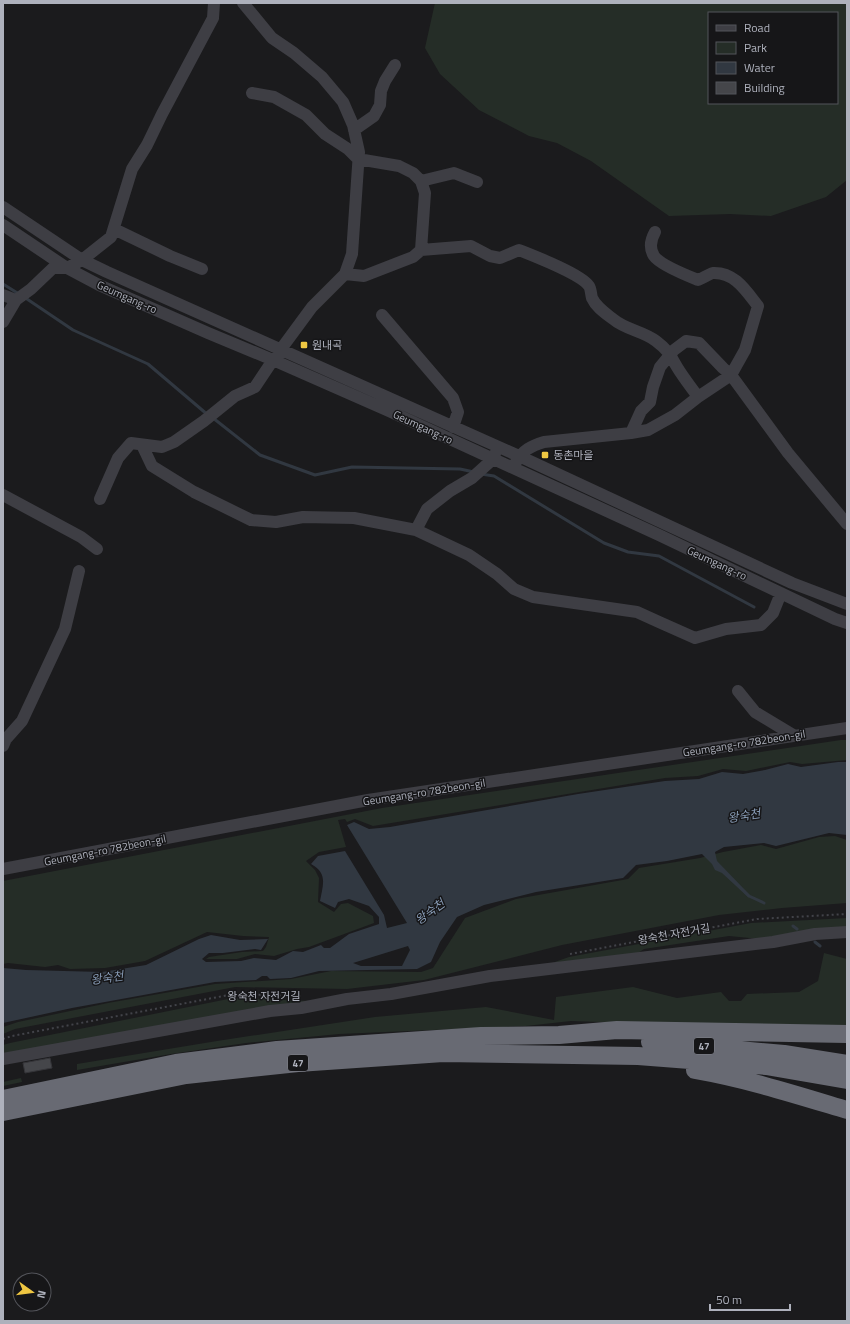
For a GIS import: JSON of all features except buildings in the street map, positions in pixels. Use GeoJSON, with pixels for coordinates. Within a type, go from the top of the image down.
{"type":"FeatureCollection","features":[{"type":"Feature","properties":{"kind":"highway"},"geometry":{"type":"LineString","coordinates":[[559,1035],[617,1030],[847,1034]]}},
{"type":"Feature","properties":{"kind":"highway","name":"47"},"geometry":{"type":"LineString","coordinates":[[3,1099],[176,1063],[277,1050],[481,1036],[559,1035],[784,1054],[847,1064]]}},
{"type":"Feature","properties":{"kind":"highway","name":"47"},"geometry":{"type":"LineString","coordinates":[[3,1112],[186,1075],[298,1063],[443,1053],[597,1054],[707,1061],[766,1066],[847,1080]]}},
{"type":"Feature","properties":{"kind":"highway"},"geometry":{"type":"LineString","coordinates":[[597,1054],[720,1075],[765,1086],[847,1110]]}},
{"type":"Feature","properties":{"kind":"street"},"geometry":{"type":"LineString","coordinates":[[3,322],[16,300],[31,289],[53,268],[67,268],[82,260],[111,237],[132,169],[147,145],[213,18],[214,3]]}},
{"type":"Feature","properties":{"kind":"street"},"geometry":{"type":"LineString","coordinates":[[100,499],[118,458],[131,443],[162,447],[174,442],[216,412],[235,396],[255,387],[312,306],[345,274],[352,254],[359,152],[353,124],[343,102],[322,77],[294,53],[272,38],[243,3]]}},
{"type":"Feature","properties":{"kind":"street"},"geometry":{"type":"LineString","coordinates":[[354,130],[374,116],[380,105],[381,91],[385,81],[395,65]]}},
{"type":"Feature","properties":{"kind":"street"},"geometry":{"type":"LineString","coordinates":[[252,93],[274,97],[306,115],[325,134],[348,149],[358,159],[399,166],[413,173],[421,181],[425,193],[421,250]]}},
{"type":"Feature","properties":{"kind":"street"},"geometry":{"type":"LineString","coordinates":[[421,181],[454,173],[477,182]]}},
{"type":"Feature","properties":{"kind":"street","name":"Geumgang-ro"},"geometry":{"type":"LineString","coordinates":[[3,207],[82,260],[172,302],[281,349],[519,456],[792,584],[847,604]]}},
{"type":"Feature","properties":{"kind":"street","name":"Geumgang-ro"},"geometry":{"type":"LineString","coordinates":[[3,225],[67,268],[106,288],[273,360],[488,463],[513,469],[659,535],[835,619],[847,623]]}},
{"type":"Feature","properties":{"kind":"street"},"geometry":{"type":"LineString","coordinates":[[114,229],[170,256],[202,269]]}},
{"type":"Feature","properties":{"kind":"street"},"geometry":{"type":"LineString","coordinates":[[513,469],[519,456],[531,446],[544,442],[648,430],[675,415],[698,396],[731,375],[745,350],[758,306],[745,288],[732,277],[712,273],[698,280],[687,276],[663,263],[654,256],[651,249],[651,238],[655,232]]}},
{"type":"Feature","properties":{"kind":"street"},"geometry":{"type":"LineString","coordinates":[[345,274],[364,276],[414,257],[421,250],[471,246],[490,256],[500,258],[519,250],[549,262],[578,277],[589,286],[592,298],[596,305],[615,321],[626,328],[646,335],[656,341],[670,354],[698,396]]}},
{"type":"Feature","properties":{"kind":"street"},"geometry":{"type":"LineString","coordinates":[[3,295],[16,300]]}},
{"type":"Feature","properties":{"kind":"street"},"geometry":{"type":"LineString","coordinates":[[382,315],[453,398],[458,412],[453,427]]}},
{"type":"Feature","properties":{"kind":"street"},"geometry":{"type":"LineString","coordinates":[[631,433],[641,411],[650,402],[653,387],[660,367],[674,350],[686,341],[699,343],[731,375],[788,454],[847,524]]}},
{"type":"Feature","properties":{"kind":"street"},"geometry":{"type":"LineString","coordinates":[[142,445],[152,466],[194,492],[251,520],[276,522],[303,517],[354,518],[416,530],[469,555],[497,574],[514,589],[533,596],[637,612],[695,638],[726,629],[761,625],[774,613],[781,593]]}},
{"type":"Feature","properties":{"kind":"street"},"geometry":{"type":"LineString","coordinates":[[416,530],[427,509],[450,491],[472,478],[488,463],[498,447]]}},
{"type":"Feature","properties":{"kind":"street"},"geometry":{"type":"LineString","coordinates":[[3,495],[81,537],[97,549]]}},
{"type":"Feature","properties":{"kind":"street"},"geometry":{"type":"LineString","coordinates":[[3,746],[6,739],[22,721],[65,629],[79,571]]}},
{"type":"Feature","properties":{"kind":"street"},"geometry":{"type":"LineString","coordinates":[[738,691],[755,712],[792,735]]}},
{"type":"Feature","properties":{"kind":"street","name":"Geumgang-ro 782beon-gil"},"geometry":{"type":"LineString","coordinates":[[3,870],[368,800],[792,735],[847,728]]}},
{"type":"Feature","properties":{"kind":"street"},"geometry":{"type":"LineString","coordinates":[[3,1058],[270,1011],[301,1008],[347,999],[391,994],[479,978],[773,942],[814,934],[847,932]]}},
{"type":"Feature","properties":{"kind":"path","name":"왕숙천 자전거길"},"geometry":{"type":"LineString","coordinates":[[564,955],[757,919],[847,914]]}},
{"type":"Feature","properties":{"kind":"path","name":"왕숙천 자전거길"},"geometry":{"type":"LineString","coordinates":[[3,1040],[12,1036],[234,994],[303,996]]}},
{"type":"Feature","properties":{"kind":"green space"},"geometry":{"type":"Polygon","coordinates":[[[435,3],[847,3],[847,180],[826,197],[771,216],[730,214],[669,216],[591,161],[557,143],[529,136],[479,110],[440,74],[425,48],[435,3]]]}},
{"type":"Feature","properties":{"kind":"green space"},"geometry":{"type":"Polygon","coordinates":[[[847,740],[847,760],[802,764],[790,762],[746,771],[723,769],[698,776],[665,778],[373,826],[355,819],[347,822],[345,819],[338,820],[346,847],[319,852],[306,861],[315,870],[319,878],[318,902],[334,912],[341,904],[348,903],[373,916],[374,923],[309,947],[274,956],[255,954],[237,959],[206,959],[209,957],[242,952],[263,951],[269,937],[207,932],[145,961],[105,968],[70,969],[58,965],[45,967],[8,963],[3,964],[3,881],[382,808],[847,740]]]}},
{"type":"Feature","properties":{"kind":"green space"},"geometry":{"type":"Polygon","coordinates":[[[835,836],[847,840],[847,903],[719,915],[562,945],[424,980],[347,989],[235,987],[15,1029],[3,1034],[3,1027],[18,1022],[108,1003],[215,984],[291,979],[331,971],[421,972],[433,968],[465,918],[516,899],[628,879],[639,868],[700,858],[761,845],[776,849],[819,837],[835,836]]]}},
{"type":"Feature","properties":{"kind":"green space"},"geometry":{"type":"Polygon","coordinates":[[[847,918],[847,930],[760,939],[729,936],[644,949],[638,953],[552,963],[569,957],[751,923],[847,918]]]}},
{"type":"Feature","properties":{"kind":"green space"},"geometry":{"type":"Polygon","coordinates":[[[824,953],[847,959],[847,1029],[571,1021],[526,1026],[339,1034],[246,1043],[77,1070],[77,1064],[375,1017],[486,1007],[554,1020],[556,997],[633,987],[677,998],[721,992],[729,1001],[741,1001],[747,994],[799,992],[818,981],[824,953]]]}},
{"type":"Feature","properties":{"kind":"green space"},"geometry":{"type":"Polygon","coordinates":[[[233,998],[310,1001],[3,1055],[3,1045],[10,1043],[233,998]]]}},
{"type":"Feature","properties":{"kind":"green space"},"geometry":{"type":"Polygon","coordinates":[[[21,1078],[22,1082],[3,1086],[3,1082],[21,1078]]]}},
{"type":"Feature","properties":{"kind":"water","name":"왕숙천"},"geometry":{"type":"Polygon","coordinates":[[[847,762],[847,835],[829,833],[776,846],[764,843],[724,847],[715,852],[717,861],[745,890],[749,898],[722,873],[715,870],[712,864],[702,854],[636,865],[623,878],[536,892],[484,905],[457,917],[440,942],[431,962],[417,969],[319,971],[291,978],[270,979],[267,976],[262,976],[256,980],[215,982],[72,1008],[3,1023],[3,968],[102,972],[146,965],[199,939],[211,935],[240,940],[268,939],[261,950],[255,949],[223,953],[209,953],[202,959],[206,962],[241,961],[254,958],[276,960],[293,951],[303,952],[321,945],[324,948],[330,948],[349,934],[379,924],[379,917],[369,906],[349,899],[338,902],[335,908],[320,901],[323,885],[322,875],[320,871],[311,864],[318,856],[345,851],[384,915],[387,928],[407,923],[347,825],[354,822],[369,829],[390,827],[578,794],[665,781],[699,779],[722,772],[743,774],[788,764],[801,767],[847,762]],[[408,946],[353,963],[361,966],[402,966],[410,950],[408,946]]]}},
{"type":"Feature","properties":{"kind":"waterway"},"geometry":{"type":"LineString","coordinates":[[3,284],[19,294]]}},
{"type":"Feature","properties":{"kind":"waterway"},"geometry":{"type":"LineString","coordinates":[[24,297],[73,330],[148,364],[208,415]]}},
{"type":"Feature","properties":{"kind":"waterway"},"geometry":{"type":"LineString","coordinates":[[213,418],[260,455],[315,475],[352,467],[460,469],[474,472]]}},
{"type":"Feature","properties":{"kind":"waterway"},"geometry":{"type":"LineString","coordinates":[[481,474],[494,476],[604,543],[628,552],[659,556],[754,607]]}},
{"type":"Feature","properties":{"kind":"waterway"},"geometry":{"type":"LineString","coordinates":[[744,891],[749,896],[764,903]]}},
{"type":"Feature","properties":{"kind":"waterway"},"geometry":{"type":"LineString","coordinates":[[793,926],[797,929]]}},
{"type":"Feature","properties":{"kind":"waterway"},"geometry":{"type":"LineString","coordinates":[[815,942],[820,946]]}},
{"type":"Feature","properties":{"kind":"place","name":"원내곡"},"geometry":{"type":"Point","coordinates":[304,345]}},
{"type":"Feature","properties":{"kind":"place","name":"동촌마을"},"geometry":{"type":"Point","coordinates":[545,455]}}]}
